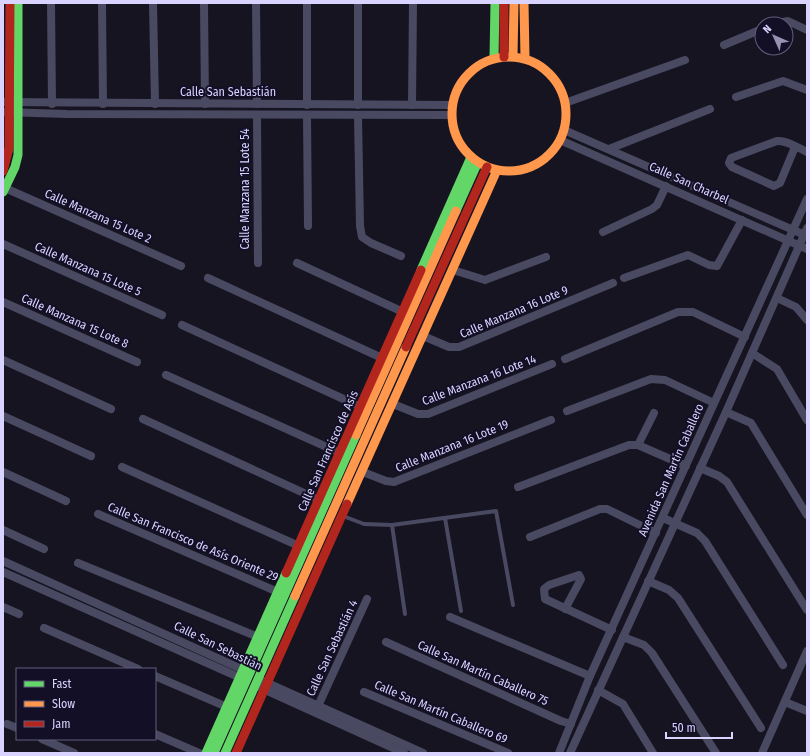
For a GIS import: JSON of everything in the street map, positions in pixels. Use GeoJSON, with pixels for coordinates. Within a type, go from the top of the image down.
{"type":"FeatureCollection","features":[{"type":"Feature","properties":{"kind":"main road"},"geometry":{"type":"LineString","coordinates":[[3,171],[8,157],[6,148],[6,20],[10,3]]}},
{"type":"Feature","properties":{"kind":"main road"},"geometry":{"type":"LineString","coordinates":[[4,190],[15,167],[18,155],[18,3]]}},
{"type":"Feature","properties":{"kind":"main road"},"geometry":{"type":"LineString","coordinates":[[494,58],[495,3]]}},
{"type":"Feature","properties":{"kind":"main road"},"geometry":{"type":"LineString","coordinates":[[504,3],[509,56]]}},
{"type":"Feature","properties":{"kind":"main road"},"geometry":{"type":"LineString","coordinates":[[509,56],[514,3]]}},
{"type":"Feature","properties":{"kind":"main road"},"geometry":{"type":"LineString","coordinates":[[524,3],[525,58]]}},
{"type":"Feature","properties":{"kind":"main road"},"geometry":{"type":"LineString","coordinates":[[509,56],[525,58],[543,67],[558,84],[565,104],[566,117],[564,130],[560,140],[549,155],[534,165],[516,171],[497,170],[487,167],[474,160],[457,138],[452,110],[460,84],[474,68],[494,58],[509,56]]}},
{"type":"Feature","properties":{"kind":"main road","name":"Calle San Francisco de Asís"},"geometry":{"type":"LineString","coordinates":[[206,753],[227,707],[246,675],[258,637],[382,358],[474,160]]}},
{"type":"Feature","properties":{"kind":"main road","name":"Calle San Francisco de Asís"},"geometry":{"type":"LineString","coordinates":[[214,753],[246,675],[474,160]]}},
{"type":"Feature","properties":{"kind":"main road"},"geometry":{"type":"LineString","coordinates":[[225,753],[487,167]]}},
{"type":"Feature","properties":{"kind":"main road"},"geometry":{"type":"LineString","coordinates":[[236,753],[497,170]]}},
{"type":"Feature","properties":{"kind":"street"},"geometry":{"type":"LineString","coordinates":[[51,3],[52,104]]}},
{"type":"Feature","properties":{"kind":"street"},"geometry":{"type":"LineString","coordinates":[[102,3],[102,104]]}},
{"type":"Feature","properties":{"kind":"street"},"geometry":{"type":"LineString","coordinates":[[153,3],[155,104]]}},
{"type":"Feature","properties":{"kind":"street"},"geometry":{"type":"LineString","coordinates":[[204,3],[206,104]]}},
{"type":"Feature","properties":{"kind":"street"},"geometry":{"type":"LineString","coordinates":[[256,3],[257,104]]}},
{"type":"Feature","properties":{"kind":"street"},"geometry":{"type":"LineString","coordinates":[[307,3],[307,105]]}},
{"type":"Feature","properties":{"kind":"street"},"geometry":{"type":"LineString","coordinates":[[358,3],[358,105]]}},
{"type":"Feature","properties":{"kind":"street"},"geometry":{"type":"LineString","coordinates":[[412,105],[413,3]]}},
{"type":"Feature","properties":{"kind":"street"},"geometry":{"type":"LineString","coordinates":[[794,24],[807,30]]}},
{"type":"Feature","properties":{"kind":"street"},"geometry":{"type":"LineString","coordinates":[[724,45],[754,32]]}},
{"type":"Feature","properties":{"kind":"street"},"geometry":{"type":"LineString","coordinates":[[565,104],[686,60]]}},
{"type":"Feature","properties":{"kind":"street"},"geometry":{"type":"LineString","coordinates":[[736,97],[783,81],[807,90]]}},
{"type":"Feature","properties":{"kind":"street","name":"Calle San Sebastián"},"geometry":{"type":"LineString","coordinates":[[6,102],[52,104],[412,105],[452,110]]}},
{"type":"Feature","properties":{"kind":"street"},"geometry":{"type":"LineString","coordinates":[[609,149],[710,109]]}},
{"type":"Feature","properties":{"kind":"street","name":"Calle San Sebastián"},"geometry":{"type":"LineString","coordinates":[[6,112],[358,116],[452,110]]}},
{"type":"Feature","properties":{"kind":"street","name":"Calle Manzana 15 Lote 54"},"geometry":{"type":"LineString","coordinates":[[257,115],[258,263]]}},
{"type":"Feature","properties":{"kind":"street"},"geometry":{"type":"LineString","coordinates":[[307,115],[308,226]]}},
{"type":"Feature","properties":{"kind":"street"},"geometry":{"type":"LineString","coordinates":[[358,116],[360,226],[362,237],[371,243],[402,256]]}},
{"type":"Feature","properties":{"kind":"street","name":"Calle San Charbel"},"geometry":{"type":"LineString","coordinates":[[564,130],[793,230],[806,233]]}},
{"type":"Feature","properties":{"kind":"street","name":"Calle San Charbel"},"geometry":{"type":"LineString","coordinates":[[560,140],[803,248]]}},
{"type":"Feature","properties":{"kind":"street"},"geometry":{"type":"LineString","coordinates":[[795,147],[780,183],[774,186],[732,167],[729,162],[731,158],[777,141],[783,141],[807,152]]}},
{"type":"Feature","properties":{"kind":"street"},"geometry":{"type":"LineString","coordinates":[[603,232],[652,209],[657,205],[666,186]]}},
{"type":"Feature","properties":{"kind":"street","name":"Calle Manzana 15 Lote 2"},"geometry":{"type":"LineString","coordinates":[[4,190],[181,266]]}},
{"type":"Feature","properties":{"kind":"street","name":"Avenida San Martín Caballero"},"geometry":{"type":"LineString","coordinates":[[559,753],[590,676],[807,199]]}},
{"type":"Feature","properties":{"kind":"street"},"geometry":{"type":"LineString","coordinates":[[624,278],[682,255],[693,256],[709,265],[717,266],[742,220]]}},
{"type":"Feature","properties":{"kind":"street","name":"Avenida San Martín Caballero"},"geometry":{"type":"LineString","coordinates":[[570,753],[777,298],[803,248],[806,233]]}},
{"type":"Feature","properties":{"kind":"street","name":"Calle Manzana 15 Lote 5"},"geometry":{"type":"LineString","coordinates":[[3,244],[162,315]]}},
{"type":"Feature","properties":{"kind":"street"},"geometry":{"type":"LineString","coordinates":[[453,270],[485,280],[546,256]]}},
{"type":"Feature","properties":{"kind":"street"},"geometry":{"type":"LineString","coordinates":[[297,263],[403,312]]}},
{"type":"Feature","properties":{"kind":"street"},"geometry":{"type":"LineString","coordinates":[[208,278],[382,358]]}},
{"type":"Feature","properties":{"kind":"street","name":"Calle Manzana 16 Lote 9"},"geometry":{"type":"LineString","coordinates":[[423,336],[449,347],[459,348],[613,283]]}},
{"type":"Feature","properties":{"kind":"street"},"geometry":{"type":"LineString","coordinates":[[777,298],[796,307],[807,320]]}},
{"type":"Feature","properties":{"kind":"street","name":"Calle Manzana 15 Lote 8"},"geometry":{"type":"LineString","coordinates":[[3,302],[137,362]]}},
{"type":"Feature","properties":{"kind":"street"},"geometry":{"type":"LineString","coordinates":[[565,359],[678,312],[693,312],[745,337]]}},
{"type":"Feature","properties":{"kind":"street"},"geometry":{"type":"LineString","coordinates":[[182,325],[361,407]]}},
{"type":"Feature","properties":{"kind":"street"},"geometry":{"type":"LineString","coordinates":[[752,353],[777,369],[807,420]]}},
{"type":"Feature","properties":{"kind":"street"},"geometry":{"type":"LineString","coordinates":[[3,360],[112,409]]}},
{"type":"Feature","properties":{"kind":"street","name":"Calle Manzana 16 Lote 14"},"geometry":{"type":"LineString","coordinates":[[393,404],[418,414],[428,414],[552,364]]}},
{"type":"Feature","properties":{"kind":"street"},"geometry":{"type":"LineString","coordinates":[[166,376],[340,453]]}},
{"type":"Feature","properties":{"kind":"street"},"geometry":{"type":"LineString","coordinates":[[567,411],[651,379],[658,378],[714,403]]}},
{"type":"Feature","properties":{"kind":"street"},"geometry":{"type":"LineString","coordinates":[[726,412],[750,423],[807,515]]}},
{"type":"Feature","properties":{"kind":"street"},"geometry":{"type":"LineString","coordinates":[[638,445],[654,413]]}},
{"type":"Feature","properties":{"kind":"street"},"geometry":{"type":"LineString","coordinates":[[3,416],[91,456]]}},
{"type":"Feature","properties":{"kind":"street"},"geometry":{"type":"LineString","coordinates":[[142,419],[320,500]]}},
{"type":"Feature","properties":{"kind":"street","name":"Calle Manzana 16 Lote 19"},"geometry":{"type":"LineString","coordinates":[[363,472],[386,481],[394,482],[551,420]]}},
{"type":"Feature","properties":{"kind":"street"},"geometry":{"type":"LineString","coordinates":[[518,487],[629,445],[638,445],[686,466]]}},
{"type":"Feature","properties":{"kind":"street"},"geometry":{"type":"LineString","coordinates":[[122,467],[299,546]]}},
{"type":"Feature","properties":{"kind":"street"},"geometry":{"type":"LineString","coordinates":[[700,468],[719,476],[727,482],[807,610]]}},
{"type":"Feature","properties":{"kind":"street"},"geometry":{"type":"LineString","coordinates":[[3,472],[66,501]]}},
{"type":"Feature","properties":{"kind":"street"},"geometry":{"type":"LineString","coordinates":[[530,537],[600,509],[607,509],[656,533]]}},
{"type":"Feature","properties":{"kind":"street","name":"Calle San Francisco de Asís Oriente 29"},"geometry":{"type":"LineString","coordinates":[[98,514],[278,592]]}},
{"type":"Feature","properties":{"kind":"street"},"geometry":{"type":"LineString","coordinates":[[663,518],[696,533],[705,541],[783,665]]}},
{"type":"Feature","properties":{"kind":"street"},"geometry":{"type":"LineString","coordinates":[[3,530],[44,549]]}},
{"type":"Feature","properties":{"kind":"street","name":"Calle San Sebastián"},"geometry":{"type":"LineString","coordinates":[[3,561],[246,675],[266,687],[404,753]]}},
{"type":"Feature","properties":{"kind":"street"},"geometry":{"type":"LineString","coordinates":[[78,563],[258,637]]}},
{"type":"Feature","properties":{"kind":"street","name":"Calle San Sebastián"},"geometry":{"type":"LineString","coordinates":[[3,572],[246,675]]}},
{"type":"Feature","properties":{"kind":"street"},"geometry":{"type":"LineString","coordinates":[[565,609],[581,579],[579,576],[549,585],[544,589],[546,599],[565,609],[612,630]]}},
{"type":"Feature","properties":{"kind":"street"},"geometry":{"type":"LineString","coordinates":[[648,581],[669,590],[678,598],[761,728]]}},
{"type":"Feature","properties":{"kind":"street","name":"Calle San Sebastián 4"},"geometry":{"type":"LineString","coordinates":[[318,706],[367,599]]}},
{"type":"Feature","properties":{"kind":"street"},"geometry":{"type":"LineString","coordinates":[[3,607],[19,614]]}},
{"type":"Feature","properties":{"kind":"street"},"geometry":{"type":"LineString","coordinates":[[450,617],[590,676]]}},
{"type":"Feature","properties":{"kind":"street"},"geometry":{"type":"LineString","coordinates":[[44,628],[136,668]]}},
{"type":"Feature","properties":{"kind":"street"},"geometry":{"type":"LineString","coordinates":[[623,637],[644,644],[652,653],[716,753]]}},
{"type":"Feature","properties":{"kind":"street","name":"Calle San Martín Caballero 75"},"geometry":{"type":"LineString","coordinates":[[386,642],[561,721],[571,724]]}},
{"type":"Feature","properties":{"kind":"street"},"geometry":{"type":"LineString","coordinates":[[762,753],[807,651]]}},
{"type":"Feature","properties":{"kind":"street"},"geometry":{"type":"LineString","coordinates":[[156,676],[227,707]]}},
{"type":"Feature","properties":{"kind":"street","name":"Calle San Sebastián"},"geometry":{"type":"LineString","coordinates":[[266,687],[318,706],[423,753]]}},
{"type":"Feature","properties":{"kind":"street"},"geometry":{"type":"LineString","coordinates":[[598,690],[618,700],[622,704],[654,753]]}},
{"type":"Feature","properties":{"kind":"street","name":"Calle San Martín Caballero 69"},"geometry":{"type":"LineString","coordinates":[[364,692],[508,753]]}},
{"type":"Feature","properties":{"kind":"street"},"geometry":{"type":"LineString","coordinates":[[785,702],[807,710]]}},
{"type":"Feature","properties":{"kind":"street"},"geometry":{"type":"LineString","coordinates":[[7,724],[16,728]]}},
{"type":"Feature","properties":{"kind":"street"},"geometry":{"type":"LineString","coordinates":[[156,734],[199,753]]}},
{"type":"Feature","properties":{"kind":"street"},"geometry":{"type":"LineString","coordinates":[[44,740],[74,753]]}},
{"type":"Feature","properties":{"kind":"lane"},"geometry":{"type":"LineString","coordinates":[[343,516],[364,524],[392,525],[496,511],[513,605]]}},
{"type":"Feature","properties":{"kind":"lane"},"geometry":{"type":"LineString","coordinates":[[445,518],[461,610]]}},
{"type":"Feature","properties":{"kind":"lane"},"geometry":{"type":"LineString","coordinates":[[392,525],[405,614]]}},
{"type":"Feature","properties":{"kind":"traffic: fast"},"geometry":{"type":"LineString","coordinates":[[3,192],[15,167],[18,155],[18,3]]}},
{"type":"Feature","properties":{"kind":"traffic: fast"},"geometry":{"type":"LineString","coordinates":[[494,58],[495,3]]}},
{"type":"Feature","properties":{"kind":"traffic: fast"},"geometry":{"type":"LineString","coordinates":[[421,270],[471,157]]}},
{"type":"Feature","properties":{"kind":"traffic: fast"},"geometry":{"type":"LineString","coordinates":[[456,211],[478,162]]}},
{"type":"Feature","properties":{"kind":"traffic: fast"},"geometry":{"type":"LineString","coordinates":[[214,753],[356,435]]}},
{"type":"Feature","properties":{"kind":"traffic: fast"},"geometry":{"type":"LineString","coordinates":[[206,753],[286,573]]}},
{"type":"Feature","properties":{"kind":"traffic: fast"},"geometry":{"type":"LineString","coordinates":[[225,753],[295,596]]}},
{"type":"Feature","properties":{"kind":"traffic: slow"},"geometry":{"type":"LineString","coordinates":[[513,56],[514,3]]}},
{"type":"Feature","properties":{"kind":"traffic: slow"},"geometry":{"type":"LineString","coordinates":[[524,3],[525,58]]}},
{"type":"Feature","properties":{"kind":"traffic: slow"},"geometry":{"type":"LineString","coordinates":[[509,57],[531,61],[549,74],[562,92],[566,114],[562,136],[549,154],[531,167],[509,171],[487,167],[469,154],[456,136],[452,114],[456,92],[469,74],[487,61],[509,57]]}},
{"type":"Feature","properties":{"kind":"traffic: slow"},"geometry":{"type":"LineString","coordinates":[[347,504],[497,170]]}},
{"type":"Feature","properties":{"kind":"traffic: slow"},"geometry":{"type":"LineString","coordinates":[[356,435],[456,211]]}},
{"type":"Feature","properties":{"kind":"traffic: slow"},"geometry":{"type":"LineString","coordinates":[[295,596],[406,347]]}},
{"type":"Feature","properties":{"kind":"traffic: jam"},"geometry":{"type":"LineString","coordinates":[[3,171],[9,148],[10,3]]}},
{"type":"Feature","properties":{"kind":"traffic: jam"},"geometry":{"type":"LineString","coordinates":[[504,3],[504,57]]}},
{"type":"Feature","properties":{"kind":"traffic: jam"},"geometry":{"type":"LineString","coordinates":[[406,347],[487,167]]}},
{"type":"Feature","properties":{"kind":"traffic: jam"},"geometry":{"type":"LineString","coordinates":[[286,573],[421,270]]}},
{"type":"Feature","properties":{"kind":"traffic: jam"},"geometry":{"type":"LineString","coordinates":[[236,753],[347,504]]}}]}
